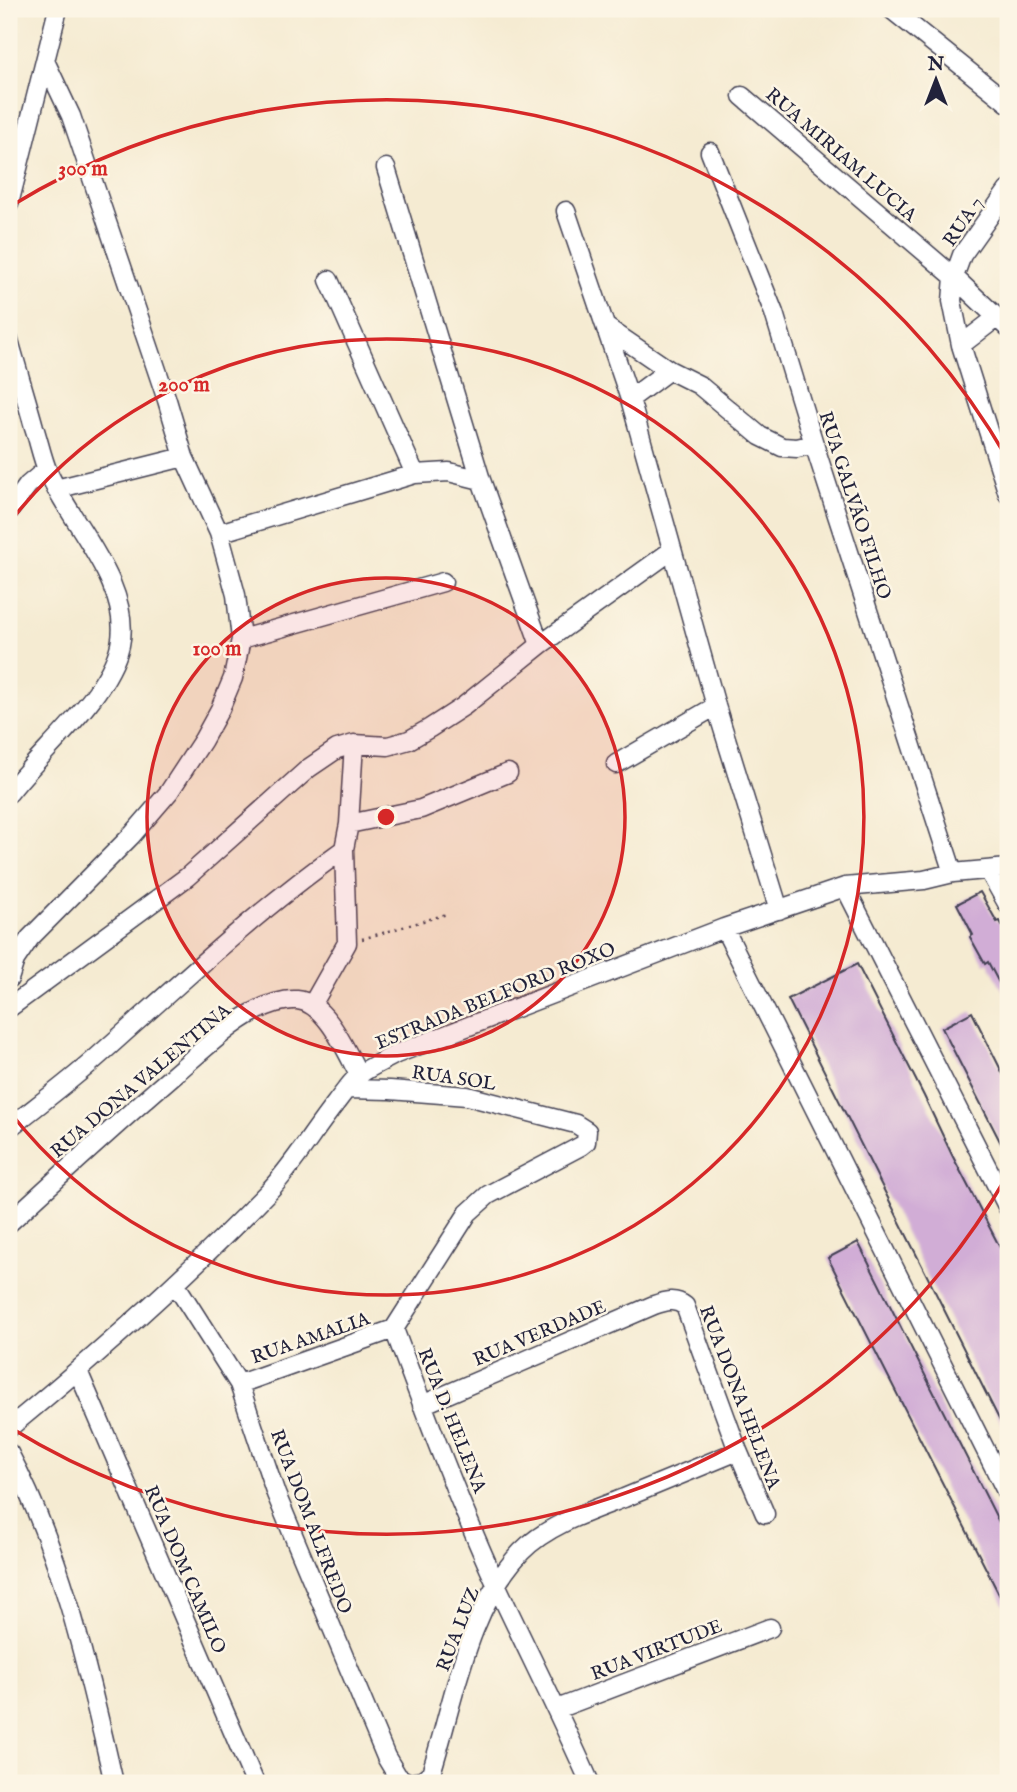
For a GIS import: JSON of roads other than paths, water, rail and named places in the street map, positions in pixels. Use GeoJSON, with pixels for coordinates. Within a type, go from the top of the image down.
{"type":"FeatureCollection","features":[{"type":"Feature","properties":{"kind":"street"},"geometry":{"type":"LineString","coordinates":[[9,204],[58,9]]}},
{"type":"Feature","properties":{"kind":"street"},"geometry":{"type":"LineString","coordinates":[[891,9],[1008,103]]}},
{"type":"Feature","properties":{"kind":"street"},"geometry":{"type":"LineString","coordinates":[[9,979],[15,960],[30,938],[132,835],[169,792],[220,709],[233,678],[241,639],[236,595],[219,533],[184,457],[71,116],[46,63]]}},
{"type":"Feature","properties":{"kind":"street","name":"RUA MIRIAM LUCIA"},"geometry":{"type":"LineString","coordinates":[[742,96],[954,277],[1002,323]]}},
{"type":"Feature","properties":{"kind":"street","name":"RUA GALVÃO FILHO"},"geometry":{"type":"LineString","coordinates":[[710,152],[774,313],[953,873]]}},
{"type":"Feature","properties":{"kind":"street"},"geometry":{"type":"LineString","coordinates":[[386,168],[481,480],[540,645]]}},
{"type":"Feature","properties":{"kind":"street","name":"RUA 7"},"geometry":{"type":"LineString","coordinates":[[954,277],[962,255],[1008,190]]}},
{"type":"Feature","properties":{"kind":"street"},"geometry":{"type":"LineString","coordinates":[[566,211],[630,399],[716,706],[779,910]]}},
{"type":"Feature","properties":{"kind":"street"},"geometry":{"type":"LineString","coordinates":[[954,277],[952,301],[961,345],[1008,494]]}},
{"type":"Feature","properties":{"kind":"street"},"geometry":{"type":"LineString","coordinates":[[329,280],[415,474]]}},
{"type":"Feature","properties":{"kind":"street"},"geometry":{"type":"LineString","coordinates":[[961,345],[1002,323]]}},
{"type":"Feature","properties":{"kind":"street"},"geometry":{"type":"LineString","coordinates":[[606,327],[669,370],[699,385],[760,436],[782,447],[797,448],[814,444]]}},
{"type":"Feature","properties":{"kind":"street"},"geometry":{"type":"LineString","coordinates":[[9,340],[47,469],[118,597],[121,617],[120,646],[106,676],[88,704],[10,789]]}},
{"type":"Feature","properties":{"kind":"street"},"geometry":{"type":"LineString","coordinates":[[630,399],[669,370]]}},
{"type":"Feature","properties":{"kind":"street"},"geometry":{"type":"LineString","coordinates":[[56,489],[184,457]]}},
{"type":"Feature","properties":{"kind":"street"},"geometry":{"type":"LineString","coordinates":[[9,511],[28,485],[47,469]]}},
{"type":"Feature","properties":{"kind":"street"},"geometry":{"type":"LineString","coordinates":[[219,533],[415,474],[449,472],[481,480]]}},
{"type":"Feature","properties":{"kind":"street"},"geometry":{"type":"LineString","coordinates":[[9,1008],[187,877],[309,768],[337,749],[354,744],[388,746],[409,740],[464,706],[540,645],[671,551]]}},
{"type":"Feature","properties":{"kind":"street"},"geometry":{"type":"LineString","coordinates":[[241,639],[443,582]]}},
{"type":"Feature","properties":{"kind":"street"},"geometry":{"type":"LineString","coordinates":[[616,764],[716,706]]}},
{"type":"Feature","properties":{"kind":"street"},"geometry":{"type":"LineString","coordinates":[[353,1082],[335,1031],[312,1005],[347,943],[344,849],[349,824],[354,744]]}},
{"type":"Feature","properties":{"kind":"street"},"geometry":{"type":"LineString","coordinates":[[349,824],[421,809],[508,773]]}},
{"type":"Feature","properties":{"kind":"street"},"geometry":{"type":"LineString","coordinates":[[9,1128],[94,1060],[194,969],[297,882],[344,849]]}},
{"type":"Feature","properties":{"kind":"street","name":"ESTRADA BELFORD ROXO"},"geometry":{"type":"LineString","coordinates":[[9,1428],[176,1285],[278,1181],[353,1082],[396,1054],[724,928],[845,887],[924,880],[953,873],[1008,868]]}},
{"type":"Feature","properties":{"kind":"street"},"geometry":{"type":"LineString","coordinates":[[989,870],[1008,905]]}},
{"type":"Feature","properties":{"kind":"street"},"geometry":{"type":"LineString","coordinates":[[845,887],[1008,1208]]}},
{"type":"Feature","properties":{"kind":"street"},"geometry":{"type":"LineString","coordinates":[[724,928],[1008,1495]]}},
{"type":"Feature","properties":{"kind":"street","name":"RUA DONA VALENTINA"},"geometry":{"type":"LineString","coordinates":[[9,1223],[120,1121],[205,1048],[254,1011],[276,1003],[297,1000],[312,1005]]}},
{"type":"Feature","properties":{"kind":"street","name":"RUA SOL"},"geometry":{"type":"LineString","coordinates":[[353,1082],[368,1088],[467,1096],[576,1124],[587,1131],[588,1136],[581,1146],[488,1195],[468,1213],[394,1329]]}},
{"type":"Feature","properties":{"kind":"street","name":"RUA DOM ALFREDO"},"geometry":{"type":"LineString","coordinates":[[176,1285],[239,1384],[275,1494],[322,1610],[386,1757],[405,1781]]}},
{"type":"Feature","properties":{"kind":"street","name":"RUA VERDADE"},"geometry":{"type":"LineString","coordinates":[[422,1405],[654,1305],[673,1300]]}},
{"type":"Feature","properties":{"kind":"street","name":"RUA DONA HELENA"},"geometry":{"type":"LineString","coordinates":[[673,1300],[685,1306],[738,1451],[765,1514]]}},
{"type":"Feature","properties":{"kind":"street","name":"RUA AMALIA"},"geometry":{"type":"LineString","coordinates":[[239,1384],[394,1329]]}},
{"type":"Feature","properties":{"kind":"street","name":"RUA D. HELENA"},"geometry":{"type":"LineString","coordinates":[[394,1329],[422,1405],[496,1584],[590,1783]]}},
{"type":"Feature","properties":{"kind":"street","name":"RUA DOM CAMILO"},"geometry":{"type":"LineString","coordinates":[[78,1371],[255,1783]]}},
{"type":"Feature","properties":{"kind":"street","name":"RUA LUZ"},"geometry":{"type":"LineString","coordinates":[[405,1781],[421,1782],[431,1773],[481,1613],[496,1584],[522,1551],[547,1533],[582,1515],[738,1451]]}},
{"type":"Feature","properties":{"kind":"street"},"geometry":{"type":"LineString","coordinates":[[9,1453],[28,1489],[80,1644],[114,1783]]}},
{"type":"Feature","properties":{"kind":"street","name":"RUA VIRTUDE"},"geometry":{"type":"LineString","coordinates":[[557,1709],[770,1628]]}}]}
